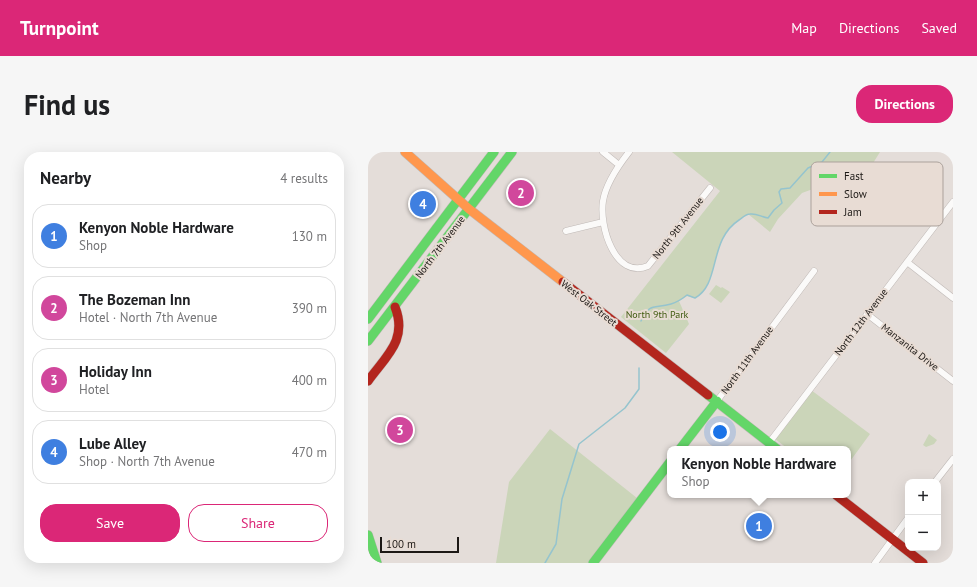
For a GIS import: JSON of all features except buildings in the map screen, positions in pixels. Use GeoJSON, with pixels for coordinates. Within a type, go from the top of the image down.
{"type":"FeatureCollection","features":[{"type":"Feature","properties":{"kind":"main road","name":"West Oak Street"},"geometry":{"type":"LineString","coordinates":[[405,152],[469,208],[774,446]]}},
{"type":"Feature","properties":{"kind":"main road","name":"North 7th Avenue"},"geometry":{"type":"LineString","coordinates":[[368,319],[494,152]]}},
{"type":"Feature","properties":{"kind":"main road","name":"North 7th Avenue"},"geometry":{"type":"LineString","coordinates":[[368,341],[512,152]]}},
{"type":"Feature","properties":{"kind":"main road"},"geometry":{"type":"LineString","coordinates":[[368,381],[399,337],[401,324],[399,314],[395,307],[395,297],[408,278],[421,248]]}},
{"type":"Feature","properties":{"kind":"main road"},"geometry":{"type":"LineString","coordinates":[[368,333],[386,309],[387,302],[384,297]]}},
{"type":"Feature","properties":{"kind":"main road","name":"North 11th Avenue"},"geometry":{"type":"LineString","coordinates":[[682,446],[716,401]]}},
{"type":"Feature","properties":{"kind":"main road"},"geometry":{"type":"LineString","coordinates":[[597,562],[667,466]]}},
{"type":"Feature","properties":{"kind":"main road"},"geometry":{"type":"LineString","coordinates":[[840,498],[923,563]]}},
{"type":"Feature","properties":{"kind":"main road"},"geometry":{"type":"LineString","coordinates":[[368,535],[377,563]]}},
{"type":"Feature","properties":{"kind":"street"},"geometry":{"type":"LineString","coordinates":[[603,152],[619,164]]}},
{"type":"Feature","properties":{"kind":"street","name":"North 9th Avenue"},"geometry":{"type":"LineString","coordinates":[[629,152],[619,164],[610,180],[603,199],[603,222],[613,251],[631,268],[641,269],[648,266],[710,188]]}},
{"type":"Feature","properties":{"kind":"street","name":"North 12th Avenue"},"geometry":{"type":"LineString","coordinates":[[943,215],[953,202]]}},
{"type":"Feature","properties":{"kind":"street"},"geometry":{"type":"LineString","coordinates":[[566,231],[603,222]]}},
{"type":"Feature","properties":{"kind":"street","name":"North 12th Avenue"},"geometry":{"type":"LineString","coordinates":[[769,443],[935,226]]}},
{"type":"Feature","properties":{"kind":"street"},"geometry":{"type":"LineString","coordinates":[[907,262],[953,298]]}},
{"type":"Feature","properties":{"kind":"street","name":"North 11th Avenue"},"geometry":{"type":"LineString","coordinates":[[716,401],[814,271]]}},
{"type":"Feature","properties":{"kind":"street","name":"Manzanita Drive"},"geometry":{"type":"LineString","coordinates":[[867,314],[953,381]]}},
{"type":"Feature","properties":{"kind":"street"},"geometry":{"type":"LineString","coordinates":[[937,479],[953,459]]}},
{"type":"Feature","properties":{"kind":"street"},"geometry":{"type":"LineString","coordinates":[[875,563],[905,522]]}},
{"type":"Feature","properties":{"kind":"green space","name":"North 9th Park"},"geometry":{"type":"Polygon","coordinates":[[[672,152],[880,152],[874,162],[811,162],[811,190],[802,193],[778,219],[770,232],[748,214],[736,221],[724,235],[707,285],[695,298],[687,296],[679,301],[689,324],[666,353],[621,317],[720,191],[672,152]]]}},
{"type":"Feature","properties":{"kind":"green space"},"geometry":{"type":"Polygon","coordinates":[[[716,285],[730,292],[721,303],[709,294],[716,285]]]}},
{"type":"Feature","properties":{"kind":"green space"},"geometry":{"type":"Polygon","coordinates":[[[811,390],[870,434],[851,460],[851,446],[784,446],[774,438],[811,390]]]}},
{"type":"Feature","properties":{"kind":"green space"},"geometry":{"type":"Polygon","coordinates":[[[550,429],[637,498],[588,563],[496,563],[509,482],[550,429]]]}},
{"type":"Feature","properties":{"kind":"green space"},"geometry":{"type":"Polygon","coordinates":[[[929,434],[937,440],[934,444],[926,447],[923,445],[929,434]]]}},
{"type":"Feature","properties":{"kind":"waterway"},"geometry":{"type":"LineString","coordinates":[[822,162],[830,152]]}},
{"type":"Feature","properties":{"kind":"waterway"},"geometry":{"type":"LineString","coordinates":[[641,321],[647,311],[653,307],[673,303],[687,295],[695,298],[703,291],[708,283],[718,250],[729,229],[749,214],[755,214],[768,218],[782,203],[779,192],[781,189],[790,188],[808,168],[811,167]]}},
{"type":"Feature","properties":{"kind":"waterway"},"geometry":{"type":"LineString","coordinates":[[545,563],[556,544],[562,499],[579,444],[625,408],[639,389],[639,368]]}},
{"type":"Feature","properties":{"kind":"traffic: fast"},"geometry":{"type":"LineString","coordinates":[[368,319],[494,152]]}},
{"type":"Feature","properties":{"kind":"traffic: fast"},"geometry":{"type":"LineString","coordinates":[[368,341],[512,152]]}},
{"type":"Feature","properties":{"kind":"traffic: fast"},"geometry":{"type":"LineString","coordinates":[[708,395],[773,446]]}},
{"type":"Feature","properties":{"kind":"traffic: fast"},"geometry":{"type":"LineString","coordinates":[[682,446],[717,401]]}},
{"type":"Feature","properties":{"kind":"traffic: fast"},"geometry":{"type":"LineString","coordinates":[[593,563],[667,466]]}},
{"type":"Feature","properties":{"kind":"traffic: fast"},"geometry":{"type":"LineString","coordinates":[[368,535],[377,563]]}},
{"type":"Feature","properties":{"kind":"traffic: slow"},"geometry":{"type":"LineString","coordinates":[[405,152],[469,209],[563,282]]}},
{"type":"Feature","properties":{"kind":"traffic: jam"},"geometry":{"type":"LineString","coordinates":[[563,282],[708,395]]}},
{"type":"Feature","properties":{"kind":"traffic: jam"},"geometry":{"type":"LineString","coordinates":[[368,381],[388,355],[397,338],[399,329],[395,307]]}},
{"type":"Feature","properties":{"kind":"traffic: jam"},"geometry":{"type":"LineString","coordinates":[[840,498],[923,563]]}},
{"type":"Feature","properties":{"kind":"place","name":"The Bozeman Inn"},"geometry":{"type":"Point","coordinates":[521,193]}},
{"type":"Feature","properties":{"kind":"place","name":"Lube Alley"},"geometry":{"type":"Point","coordinates":[423,204]}},
{"type":"Feature","properties":{"kind":"place","name":"Holiday Inn"},"geometry":{"type":"Point","coordinates":[400,430]}},
{"type":"Feature","properties":{"kind":"place","name":"Kenyon Noble Hardware"},"geometry":{"type":"Point","coordinates":[759,526]}}]}
